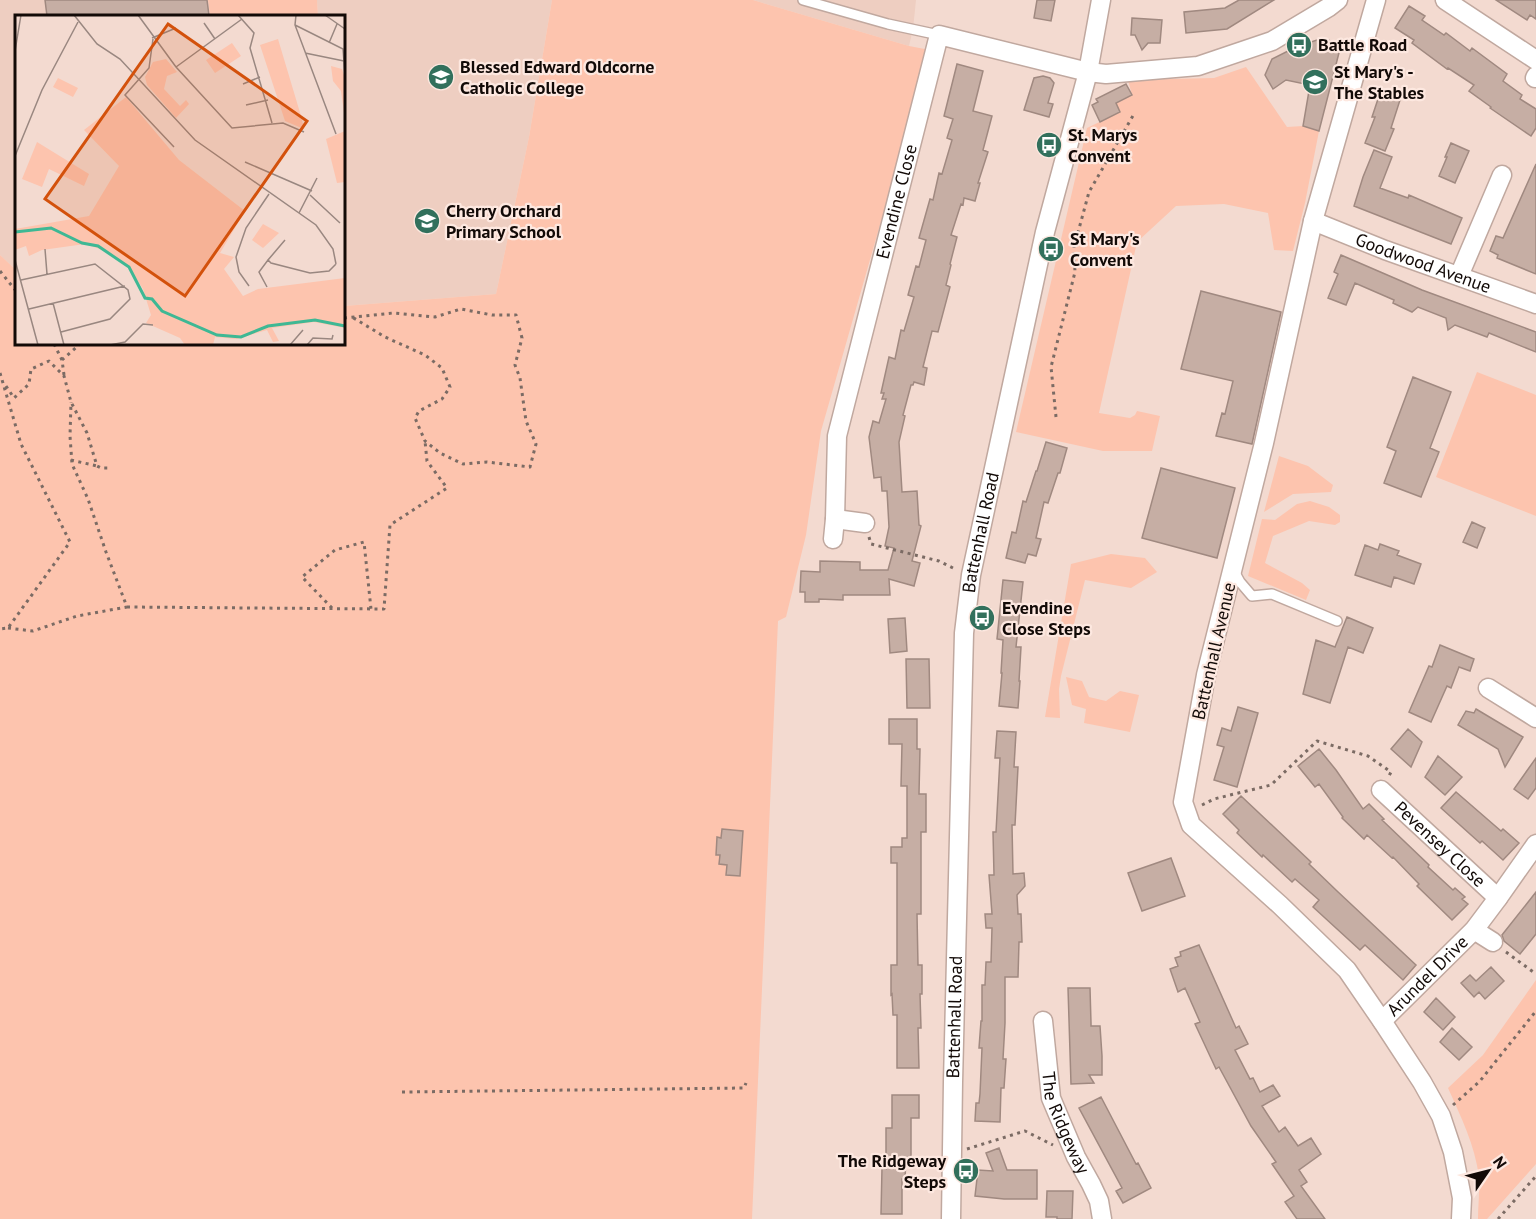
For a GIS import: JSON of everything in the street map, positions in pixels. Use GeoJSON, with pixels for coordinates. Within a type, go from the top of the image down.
{"type":"FeatureCollection","features":[{"type":"Feature","properties":{"kind":"street","name":"Battenhall Road"},"geometry":{"type":"LineString","coordinates":[[951,1219],[964,633],[971,575],[1045,232],[1088,72],[1101,0]]}},
{"type":"Feature","properties":{"kind":"street"},"geometry":{"type":"LineString","coordinates":[[939,35],[1088,72],[1106,74],[1198,66],[1272,41],[1338,0]]}},
{"type":"Feature","properties":{"kind":"street","name":"Battenhall Avenue"},"geometry":{"type":"LineString","coordinates":[[1183,802],[1206,675],[1264,443],[1313,221],[1376,0]]}},
{"type":"Feature","properties":{"kind":"street"},"geometry":{"type":"LineString","coordinates":[[1445,0],[1536,71]]}},
{"type":"Feature","properties":{"kind":"street","name":"Evendine Close"},"geometry":{"type":"LineString","coordinates":[[833,539],[837,436],[939,35]]}},
{"type":"Feature","properties":{"kind":"street"},"geometry":{"type":"LineString","coordinates":[[1459,276],[1502,175]]}},
{"type":"Feature","properties":{"kind":"street","name":"Goodwood Avenue"},"geometry":{"type":"LineString","coordinates":[[1313,221],[1385,250],[1536,304]]}},
{"type":"Feature","properties":{"kind":"street"},"geometry":{"type":"LineString","coordinates":[[835,519],[865,523]]}},
{"type":"Feature","properties":{"kind":"street"},"geometry":{"type":"LineString","coordinates":[[1488,688],[1536,718]]}},
{"type":"Feature","properties":{"kind":"street","name":"Pevensey Close"},"geometry":{"type":"LineString","coordinates":[[1380,790],[1498,898]]}},
{"type":"Feature","properties":{"kind":"street"},"geometry":{"type":"LineString","coordinates":[[1183,802],[1191,825],[1281,905],[1347,970],[1382,1021],[1441,1116],[1453,1152],[1462,1198],[1461,1219]]}},
{"type":"Feature","properties":{"kind":"street","name":"Arundel Drive"},"geometry":{"type":"LineString","coordinates":[[1382,1021],[1474,930],[1536,844]]}},
{"type":"Feature","properties":{"kind":"street","name":"Arundel Drive"},"geometry":{"type":"LineString","coordinates":[[1474,930],[1493,942]]}},
{"type":"Feature","properties":{"kind":"street","name":"The Ridgeway"},"geometry":{"type":"LineString","coordinates":[[1043,1021],[1051,1098],[1076,1157],[1099,1201],[1102,1219]]}},
{"type":"Feature","properties":{"kind":"lane"},"geometry":{"type":"LineString","coordinates":[[803,0],[939,35]]}},
{"type":"Feature","properties":{"kind":"lane"},"geometry":{"type":"LineString","coordinates":[[1232,569],[1252,596],[1272,594],[1336,621]]}},
{"type":"Feature","properties":{"kind":"path"},"geometry":{"type":"LineString","coordinates":[[1056,417],[1051,367],[1075,272],[1074,247],[1089,192],[1134,114]]}},
{"type":"Feature","properties":{"kind":"path"},"geometry":{"type":"LineString","coordinates":[[0,271],[15,290]]}},
{"type":"Feature","properties":{"kind":"path"},"geometry":{"type":"LineString","coordinates":[[345,318],[393,313],[435,317],[461,309],[492,315],[516,315],[522,338],[515,365],[520,378],[526,421],[536,444],[530,467],[487,462],[463,464],[440,453],[425,441]]}},
{"type":"Feature","properties":{"kind":"path"},"geometry":{"type":"LineString","coordinates":[[0,629],[33,631],[77,616],[127,607],[384,609],[390,525],[447,488],[427,461],[425,441],[415,418],[419,411],[442,399],[450,387],[442,368],[425,355],[385,337],[352,317]]}},
{"type":"Feature","properties":{"kind":"path"},"geometry":{"type":"LineString","coordinates":[[54,345],[62,360],[71,402],[87,433],[97,466]]}},
{"type":"Feature","properties":{"kind":"path"},"geometry":{"type":"LineString","coordinates":[[62,360],[79,345]]}},
{"type":"Feature","properties":{"kind":"path"},"geometry":{"type":"LineString","coordinates":[[4,384],[15,398],[29,384],[31,369],[49,362],[64,376]]}},
{"type":"Feature","properties":{"kind":"path"},"geometry":{"type":"LineString","coordinates":[[0,373],[21,444],[70,542],[8,628]]}},
{"type":"Feature","properties":{"kind":"path"},"geometry":{"type":"LineString","coordinates":[[71,402],[72,464],[88,499],[127,607]]}},
{"type":"Feature","properties":{"kind":"path"},"geometry":{"type":"LineString","coordinates":[[71,460],[109,468]]}},
{"type":"Feature","properties":{"kind":"path"},"geometry":{"type":"LineString","coordinates":[[865,523],[871,544],[939,561],[971,575]]}},
{"type":"Feature","properties":{"kind":"path"},"geometry":{"type":"LineString","coordinates":[[333,609],[302,577],[336,550],[364,542],[371,609]]}},
{"type":"Feature","properties":{"kind":"path"},"geometry":{"type":"LineString","coordinates":[[1183,802],[1198,807],[1214,799],[1271,785],[1317,741],[1368,756],[1391,772],[1380,790]]}},
{"type":"Feature","properties":{"kind":"path"},"geometry":{"type":"LineString","coordinates":[[1493,942],[1536,974]]}},
{"type":"Feature","properties":{"kind":"path"},"geometry":{"type":"LineString","coordinates":[[1441,1116],[1480,1081],[1536,1011]]}},
{"type":"Feature","properties":{"kind":"path"},"geometry":{"type":"LineString","coordinates":[[402,1092],[744,1088],[746,1083]]}},
{"type":"Feature","properties":{"kind":"path"},"geometry":{"type":"LineString","coordinates":[[951,1151],[964,1150],[1024,1131],[1076,1157]]}},
{"type":"Feature","properties":{"kind":"path"},"geometry":{"type":"LineString","coordinates":[[1498,1219],[1536,1176]]}},
{"type":"Feature","properties":{"kind":"shaded area"},"geometry":{"type":"Polygon","coordinates":[[[0,0],[208,0],[210,15],[15,15],[15,269],[0,255],[0,0]]]}},
{"type":"Feature","properties":{"kind":"shaded area"},"geometry":{"type":"Polygon","coordinates":[[[208,0],[317,0],[318,15],[210,15],[208,0]]]}},
{"type":"Feature","properties":{"kind":"shaded area"},"geometry":{"type":"Polygon","coordinates":[[[317,0],[552,0],[529,137],[496,294],[345,306],[345,15],[318,15],[317,0]]]}},
{"type":"Feature","properties":{"kind":"shaded area"},"geometry":{"type":"Polygon","coordinates":[[[552,0],[753,0],[909,46],[930,50],[821,431],[806,535],[786,617],[778,621],[752,1219],[0,1219],[0,255],[15,269],[15,345],[345,345],[345,306],[496,294],[529,137],[552,0]]]}},
{"type":"Feature","properties":{"kind":"shaded area"},"geometry":{"type":"Polygon","coordinates":[[[753,0],[916,0],[909,46],[753,0]]]}},
{"type":"Feature","properties":{"kind":"shaded area"},"geometry":{"type":"Polygon","coordinates":[[[1246,67],[1287,127],[1303,126],[1319,131],[1293,251],[1274,250],[1268,213],[1224,204],[1176,206],[1137,242],[1099,413],[1130,418],[1137,411],[1160,416],[1152,451],[1103,451],[1016,432],[1087,128],[1120,112],[1116,103],[1132,95],[1128,80],[1214,78],[1246,67]]]}},
{"type":"Feature","properties":{"kind":"shaded area"},"geometry":{"type":"Polygon","coordinates":[[[1477,372],[1536,395],[1536,516],[1436,477],[1477,372]]]}},
{"type":"Feature","properties":{"kind":"shaded area"},"geometry":{"type":"Polygon","coordinates":[[[1279,456],[1308,466],[1333,485],[1331,492],[1293,494],[1264,512],[1279,456]]]}},
{"type":"Feature","properties":{"kind":"shaded area"},"geometry":{"type":"Polygon","coordinates":[[[1310,501],[1329,507],[1340,515],[1340,522],[1335,525],[1309,521],[1273,536],[1265,563],[1302,583],[1310,590],[1306,600],[1248,576],[1262,519],[1275,520],[1297,504],[1310,501]]]}},
{"type":"Feature","properties":{"kind":"shaded area"},"geometry":{"type":"Polygon","coordinates":[[[1111,554],[1145,558],[1157,572],[1131,588],[1085,580],[1061,676],[1060,718],[1045,717],[1071,564],[1111,554]]]}},
{"type":"Feature","properties":{"kind":"shaded area"},"geometry":{"type":"Polygon","coordinates":[[[1066,677],[1082,681],[1089,697],[1106,701],[1120,691],[1139,695],[1130,732],[1084,723],[1086,709],[1072,705],[1066,677]]]}},
{"type":"Feature","properties":{"kind":"shaded area"},"geometry":{"type":"Polygon","coordinates":[[[1536,980],[1536,1164],[1487,1219],[1478,1219],[1477,1165],[1467,1131],[1448,1088],[1483,1055],[1536,980]]]}},
{"type":"Feature","properties":{"kind":"building"},"geometry":{"type":"Polygon","coordinates":[[[45,0],[207,0],[209,15],[47,15],[45,0]]]}},
{"type":"Feature","properties":{"kind":"building"},"geometry":{"type":"Polygon","coordinates":[[[1037,0],[1055,0],[1051,21],[1034,18],[1037,0]]]}},
{"type":"Feature","properties":{"kind":"building"},"geometry":{"type":"Polygon","coordinates":[[[1239,0],[1274,0],[1227,29],[1186,33],[1184,12],[1225,8],[1239,0]]]}},
{"type":"Feature","properties":{"kind":"building"},"geometry":{"type":"Polygon","coordinates":[[[1496,0],[1536,0],[1536,19],[1530,15],[1527,20],[1496,0]]]}},
{"type":"Feature","properties":{"kind":"building"},"geometry":{"type":"Polygon","coordinates":[[[1409,6],[1425,16],[1422,20],[1444,35],[1446,33],[1470,51],[1472,48],[1507,74],[1503,81],[1522,95],[1520,99],[1536,109],[1536,128],[1531,136],[1469,91],[1474,85],[1447,69],[1412,43],[1414,40],[1395,28],[1409,6]]]}},
{"type":"Feature","properties":{"kind":"building"},"geometry":{"type":"Polygon","coordinates":[[[1132,18],[1162,20],[1160,43],[1148,43],[1142,50],[1135,35],[1131,35],[1132,18]]]}},
{"type":"Feature","properties":{"kind":"building","name":"St Mary's - The Stables"},"geometry":{"type":"Polygon","coordinates":[[[1323,38],[1341,45],[1319,131],[1303,126],[1310,85],[1286,80],[1273,89],[1265,75],[1272,59],[1296,47],[1323,38]]]}},
{"type":"Feature","properties":{"kind":"building"},"geometry":{"type":"Polygon","coordinates":[[[957,64],[983,71],[973,111],[992,116],[983,150],[988,152],[975,201],[964,198],[951,235],[957,237],[946,285],[950,287],[938,332],[932,331],[923,367],[927,368],[924,385],[914,382],[911,385],[903,415],[905,416],[899,442],[902,492],[917,491],[919,525],[921,526],[912,561],[920,563],[914,586],[889,579],[890,595],[843,595],[843,600],[819,599],[819,602],[805,602],[805,592],[800,592],[801,571],[820,572],[820,561],[860,562],[860,570],[888,570],[894,548],[885,546],[889,527],[887,491],[882,491],[881,477],[874,478],[869,437],[873,421],[879,423],[886,399],[882,399],[884,393],[881,393],[889,357],[895,359],[901,330],[904,331],[914,297],[908,295],[926,240],[919,238],[930,199],[933,200],[939,173],[942,174],[952,140],[947,138],[953,119],[944,116],[957,64]]]}},
{"type":"Feature","properties":{"kind":"building"},"geometry":{"type":"Polygon","coordinates":[[[1043,76],[1050,78],[1054,83],[1048,103],[1053,104],[1049,117],[1024,110],[1034,78],[1043,76]]]}},
{"type":"Feature","properties":{"kind":"building"},"geometry":{"type":"Polygon","coordinates":[[[1126,84],[1132,95],[1116,103],[1120,112],[1100,122],[1092,105],[1098,102],[1096,99],[1126,84]]]}},
{"type":"Feature","properties":{"kind":"building"},"geometry":{"type":"Polygon","coordinates":[[[1381,90],[1401,97],[1391,128],[1394,129],[1385,151],[1365,143],[1375,117],[1372,117],[1381,90]]]}},
{"type":"Feature","properties":{"kind":"building"},"geometry":{"type":"Polygon","coordinates":[[[1451,143],[1469,151],[1455,183],[1439,176],[1451,143]]]}},
{"type":"Feature","properties":{"kind":"building"},"geometry":{"type":"Polygon","coordinates":[[[1374,150],[1392,157],[1380,188],[1408,198],[1409,195],[1462,218],[1451,244],[1354,206],[1374,150]]]}},
{"type":"Feature","properties":{"kind":"building"},"geometry":{"type":"Polygon","coordinates":[[[1536,164],[1536,274],[1497,258],[1498,255],[1490,251],[1496,236],[1503,238],[1536,164]]]}},
{"type":"Feature","properties":{"kind":"building"},"geometry":{"type":"Polygon","coordinates":[[[1341,255],[1422,290],[1536,332],[1536,352],[1489,333],[1487,337],[1455,325],[1448,330],[1446,318],[1418,307],[1412,312],[1393,303],[1394,300],[1355,283],[1346,305],[1328,298],[1338,274],[1334,272],[1341,255]]]}},
{"type":"Feature","properties":{"kind":"building"},"geometry":{"type":"Polygon","coordinates":[[[1201,291],[1281,312],[1252,444],[1216,436],[1222,413],[1225,414],[1233,381],[1181,369],[1201,291]]]}},
{"type":"Feature","properties":{"kind":"building"},"geometry":{"type":"Polygon","coordinates":[[[1413,377],[1451,392],[1430,448],[1439,452],[1421,497],[1384,483],[1396,451],[1387,447],[1413,377]]]}},
{"type":"Feature","properties":{"kind":"building"},"geometry":{"type":"Polygon","coordinates":[[[1046,442],[1067,448],[1048,503],[1044,502],[1036,538],[1041,539],[1036,556],[1028,554],[1025,563],[1006,558],[1012,532],[1016,533],[1023,501],[1026,502],[1046,442]]]}},
{"type":"Feature","properties":{"kind":"building"},"geometry":{"type":"Polygon","coordinates":[[[1161,468],[1235,488],[1217,558],[1142,538],[1161,468]]]}},
{"type":"Feature","properties":{"kind":"building"},"geometry":{"type":"Polygon","coordinates":[[[1472,522],[1485,528],[1477,548],[1463,542],[1472,522]]]}},
{"type":"Feature","properties":{"kind":"building"},"geometry":{"type":"Polygon","coordinates":[[[1380,544],[1399,551],[1397,555],[1421,564],[1414,584],[1394,577],[1391,587],[1355,575],[1365,545],[1378,550],[1380,544]]]}},
{"type":"Feature","properties":{"kind":"building"},"geometry":{"type":"Polygon","coordinates":[[[1003,580],[1023,582],[1016,647],[1021,647],[1018,708],[999,706],[1003,640],[997,639],[1003,580]]]}},
{"type":"Feature","properties":{"kind":"building"},"geometry":{"type":"Polygon","coordinates":[[[1347,617],[1373,628],[1363,653],[1348,647],[1330,703],[1303,694],[1316,640],[1335,647],[1347,617]]]}},
{"type":"Feature","properties":{"kind":"building"},"geometry":{"type":"Polygon","coordinates":[[[905,618],[907,651],[890,653],[888,619],[905,618]]]}},
{"type":"Feature","properties":{"kind":"building"},"geometry":{"type":"Polygon","coordinates":[[[1440,645],[1474,659],[1470,671],[1459,667],[1451,688],[1447,686],[1431,722],[1409,712],[1429,666],[1432,667],[1440,645]]]}},
{"type":"Feature","properties":{"kind":"building"},"geometry":{"type":"Polygon","coordinates":[[[906,659],[929,659],[930,708],[907,708],[906,659]]]}},
{"type":"Feature","properties":{"kind":"building"},"geometry":{"type":"Polygon","coordinates":[[[1238,707],[1258,713],[1237,787],[1214,780],[1224,747],[1217,745],[1222,728],[1231,731],[1238,707]]]}},
{"type":"Feature","properties":{"kind":"building"},"geometry":{"type":"Polygon","coordinates":[[[1476,709],[1523,737],[1505,767],[1498,749],[1458,725],[1466,711],[1474,713],[1476,709]]]}},
{"type":"Feature","properties":{"kind":"building"},"geometry":{"type":"Polygon","coordinates":[[[889,719],[917,719],[917,749],[920,749],[919,794],[926,794],[926,832],[921,832],[921,914],[917,914],[918,965],[922,965],[921,1028],[918,1028],[919,1068],[897,1068],[897,1015],[893,1015],[891,965],[897,965],[897,863],[891,863],[891,847],[902,847],[902,838],[907,838],[907,786],[901,786],[902,744],[889,744],[889,719]]]}},
{"type":"Feature","properties":{"kind":"building"},"geometry":{"type":"Polygon","coordinates":[[[1408,729],[1422,742],[1411,767],[1391,749],[1408,729]]]}},
{"type":"Feature","properties":{"kind":"building"},"geometry":{"type":"Polygon","coordinates":[[[997,731],[1016,732],[1014,767],[1018,767],[1015,825],[1012,825],[1013,874],[1024,873],[1025,886],[1017,895],[1018,914],[1021,914],[1022,942],[1019,942],[1018,977],[1005,977],[1003,1059],[1006,1059],[1004,1088],[1001,1088],[1000,1122],[975,1121],[976,1103],[979,1103],[980,1094],[982,1048],[979,1048],[982,985],[985,985],[986,962],[991,962],[992,928],[986,928],[985,914],[992,914],[989,875],[994,875],[993,832],[996,832],[1000,758],[995,758],[997,731]]]}},
{"type":"Feature","properties":{"kind":"building"},"geometry":{"type":"Polygon","coordinates":[[[1319,749],[1363,809],[1369,804],[1384,819],[1382,820],[1429,865],[1428,867],[1453,890],[1455,888],[1465,897],[1462,899],[1468,904],[1452,920],[1417,886],[1419,884],[1393,857],[1367,835],[1364,839],[1342,818],[1319,784],[1315,787],[1298,766],[1319,749]]]}},
{"type":"Feature","properties":{"kind":"building"},"geometry":{"type":"Polygon","coordinates":[[[1438,756],[1462,777],[1445,795],[1425,777],[1438,756]]]}},
{"type":"Feature","properties":{"kind":"building"},"geometry":{"type":"Polygon","coordinates":[[[1536,758],[1536,788],[1528,799],[1514,789],[1536,758]]]}},
{"type":"Feature","properties":{"kind":"building"},"geometry":{"type":"Polygon","coordinates":[[[1456,792],[1501,831],[1503,829],[1519,843],[1503,860],[1441,808],[1456,792]]]}},
{"type":"Feature","properties":{"kind":"building"},"geometry":{"type":"Polygon","coordinates":[[[1241,796],[1416,965],[1403,980],[1365,945],[1360,950],[1313,907],[1319,900],[1295,879],[1292,882],[1237,833],[1239,830],[1223,814],[1241,796]]]}},
{"type":"Feature","properties":{"kind":"building"},"geometry":{"type":"Polygon","coordinates":[[[722,829],[743,831],[740,876],[726,875],[727,865],[719,864],[720,855],[716,855],[717,837],[721,838],[722,829]]]}},
{"type":"Feature","properties":{"kind":"building"},"geometry":{"type":"Polygon","coordinates":[[[1171,858],[1185,896],[1142,911],[1128,873],[1171,858]]]}},
{"type":"Feature","properties":{"kind":"building"},"geometry":{"type":"Polygon","coordinates":[[[1536,892],[1536,934],[1520,954],[1504,941],[1502,935],[1536,892]]]}},
{"type":"Feature","properties":{"kind":"building"},"geometry":{"type":"Polygon","coordinates":[[[1199,945],[1236,1028],[1239,1026],[1248,1044],[1235,1050],[1250,1079],[1253,1078],[1260,1092],[1273,1085],[1280,1096],[1262,1106],[1279,1132],[1285,1127],[1298,1146],[1311,1138],[1321,1154],[1299,1170],[1307,1182],[1301,1186],[1325,1219],[1297,1219],[1285,1202],[1294,1196],[1272,1164],[1276,1162],[1251,1126],[1219,1067],[1216,1069],[1195,1024],[1200,1022],[1185,988],[1178,992],[1170,969],[1178,966],[1175,958],[1181,956],[1180,952],[1199,945]]]}},
{"type":"Feature","properties":{"kind":"building"},"geometry":{"type":"Polygon","coordinates":[[[1491,967],[1504,981],[1485,999],[1479,992],[1474,997],[1461,983],[1470,975],[1476,981],[1491,967]]]}},
{"type":"Feature","properties":{"kind":"building"},"geometry":{"type":"Polygon","coordinates":[[[1068,988],[1090,988],[1091,1026],[1100,1026],[1102,1056],[1102,1075],[1089,1075],[1094,1083],[1071,1084],[1068,988]]]}},
{"type":"Feature","properties":{"kind":"building"},"geometry":{"type":"Polygon","coordinates":[[[1436,998],[1455,1017],[1443,1030],[1424,1012],[1436,998]]]}},
{"type":"Feature","properties":{"kind":"building"},"geometry":{"type":"Polygon","coordinates":[[[1452,1028],[1472,1047],[1459,1060],[1440,1042],[1452,1028]]]}},
{"type":"Feature","properties":{"kind":"building"},"geometry":{"type":"Polygon","coordinates":[[[892,1095],[919,1095],[919,1118],[911,1118],[911,1159],[906,1159],[905,1179],[902,1179],[902,1214],[881,1214],[882,1168],[886,1169],[886,1128],[892,1128],[892,1095]]]}},
{"type":"Feature","properties":{"kind":"building"},"geometry":{"type":"Polygon","coordinates":[[[1101,1097],[1151,1188],[1123,1203],[1116,1191],[1122,1188],[1079,1108],[1101,1097]]]}},
{"type":"Feature","properties":{"kind":"building"},"geometry":{"type":"Polygon","coordinates":[[[999,1148],[1007,1170],[1037,1170],[1037,1199],[975,1196],[978,1170],[993,1171],[986,1153],[999,1148]]]}},
{"type":"Feature","properties":{"kind":"building"},"geometry":{"type":"Polygon","coordinates":[[[1047,1191],[1073,1191],[1072,1219],[1046,1217],[1047,1191]]]}},
{"type":"Feature","properties":{"kind":"place","name":"Battle Road"},"geometry":{"type":"Point","coordinates":[1299,45]}},
{"type":"Feature","properties":{"kind":"place","name":"Blessed Edward Oldcorne Catholic College"},"geometry":{"type":"Point","coordinates":[441,77]}},
{"type":"Feature","properties":{"kind":"place","name":"St Mary's - The Stables"},"geometry":{"type":"Point","coordinates":[1315,82]}},
{"type":"Feature","properties":{"kind":"place","name":"St. Marys Convent"},"geometry":{"type":"Point","coordinates":[1049,145]}},
{"type":"Feature","properties":{"kind":"place","name":"Cherry Orchard Primary School"},"geometry":{"type":"Point","coordinates":[427,221]}},
{"type":"Feature","properties":{"kind":"place","name":"St Mary's Convent"},"geometry":{"type":"Point","coordinates":[1051,249]}},
{"type":"Feature","properties":{"kind":"place","name":"Evendine Close Steps"},"geometry":{"type":"Point","coordinates":[982,618]}},
{"type":"Feature","properties":{"kind":"place","name":"The Ridgeway Steps"},"geometry":{"type":"Point","coordinates":[966,1171]}}]}
